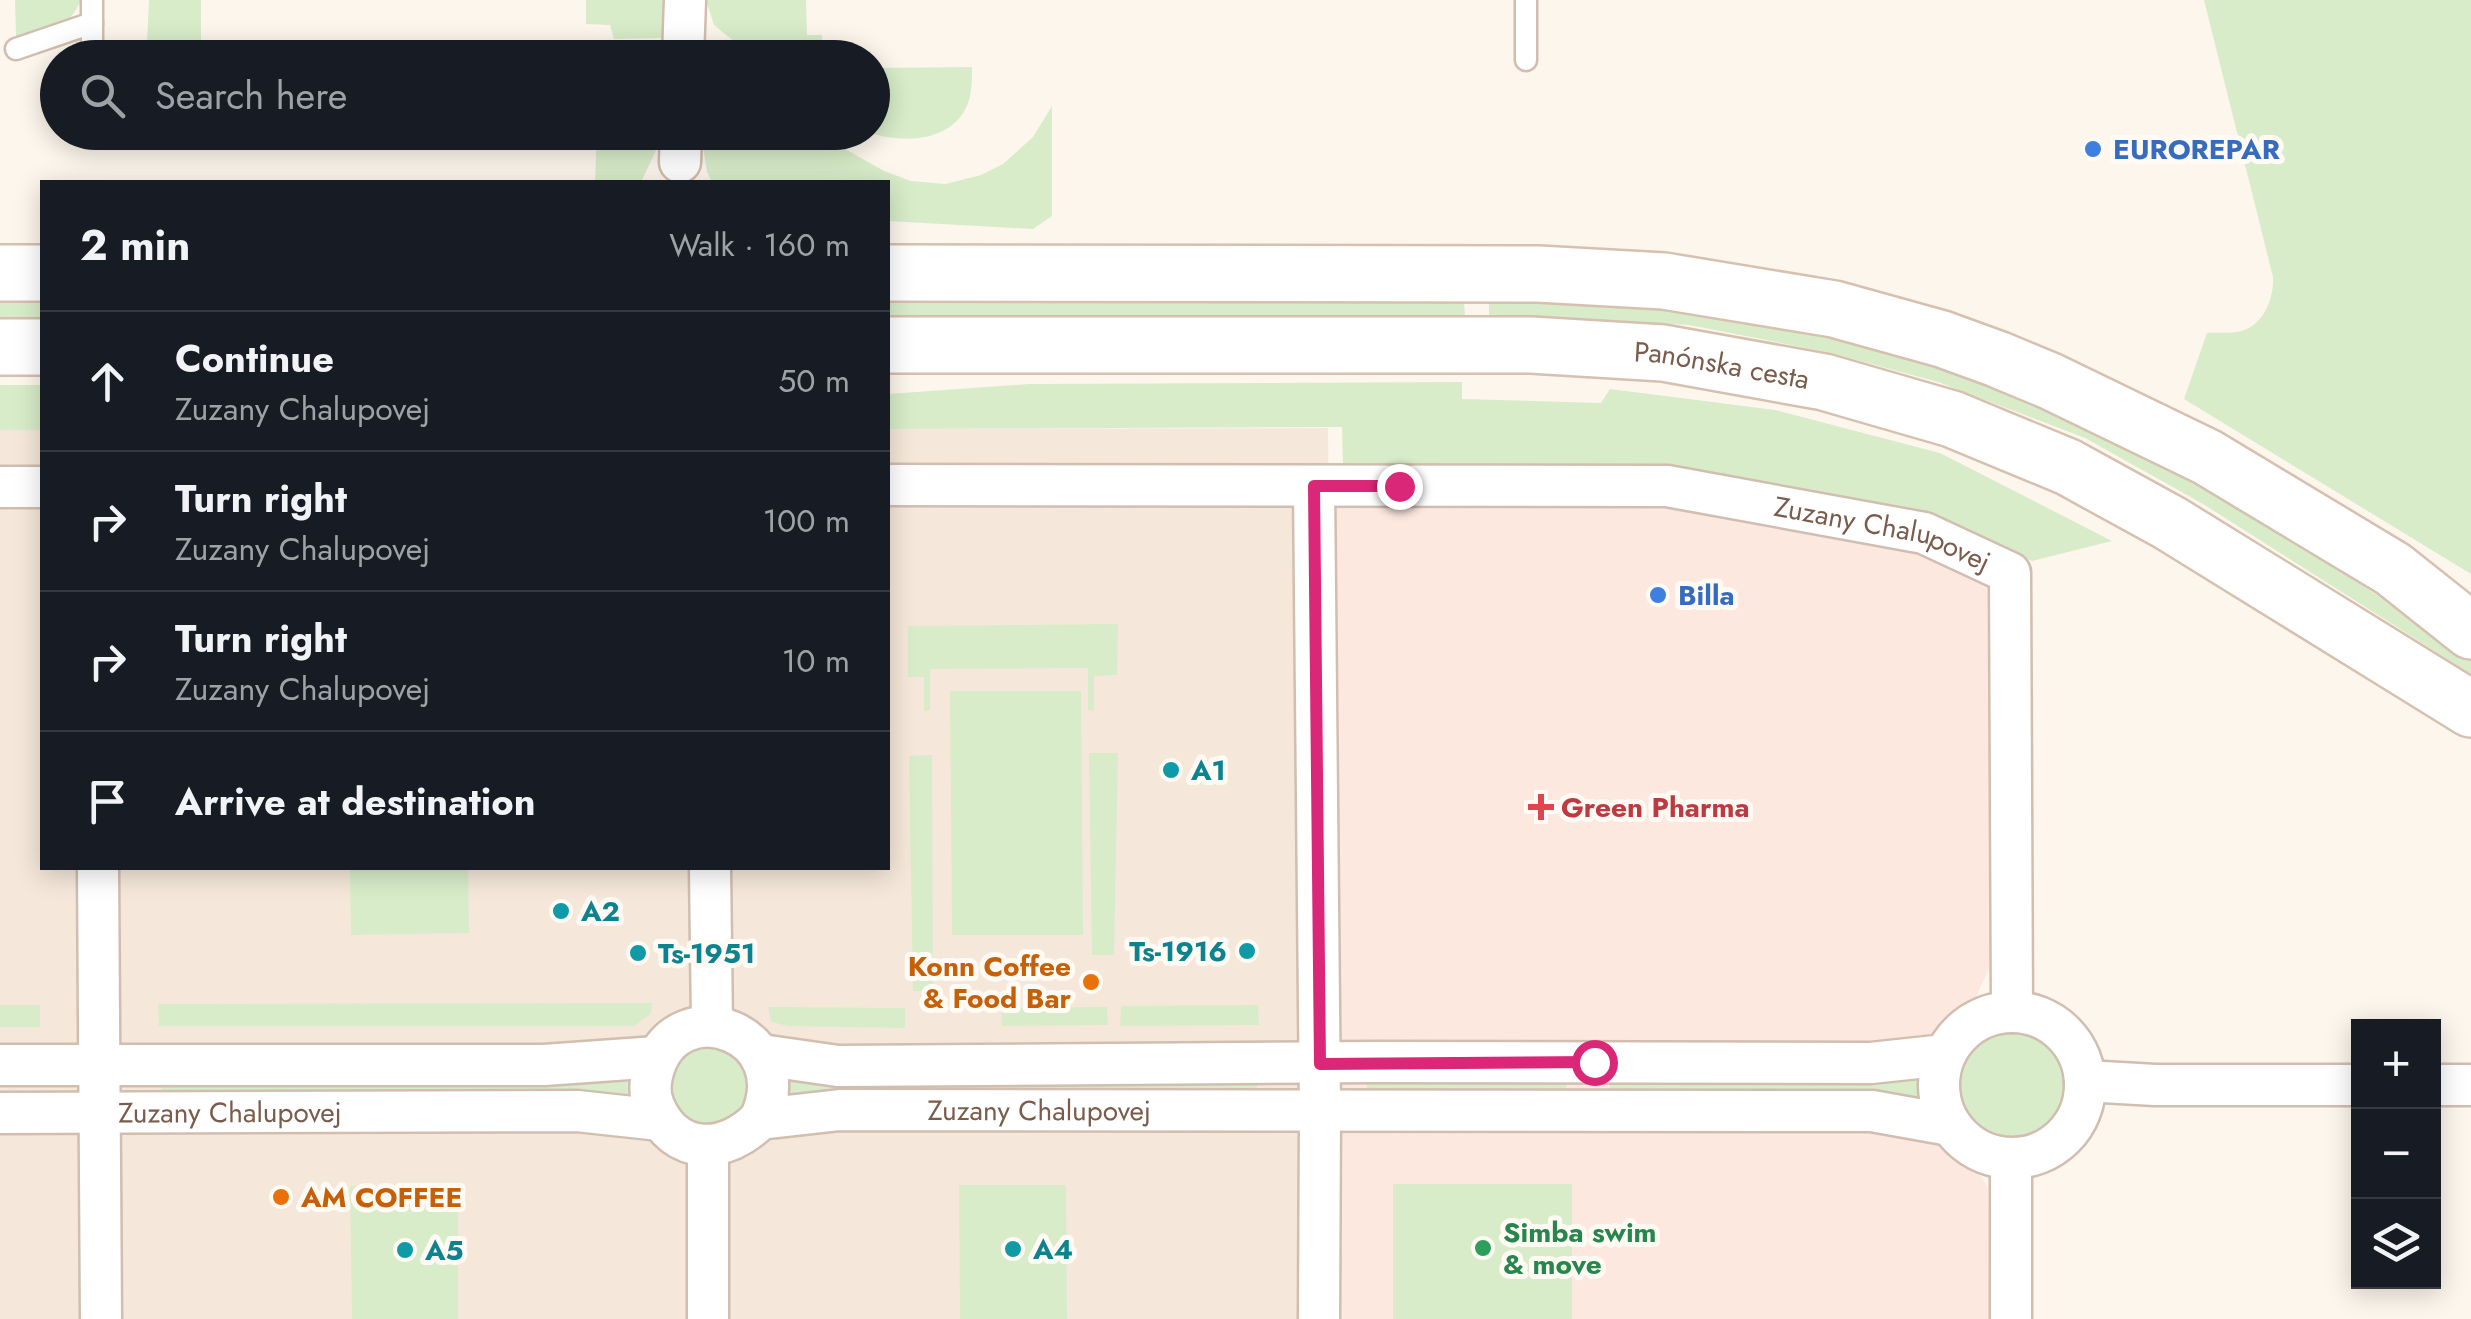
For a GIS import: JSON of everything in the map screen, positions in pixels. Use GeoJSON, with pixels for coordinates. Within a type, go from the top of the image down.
{"type":"FeatureCollection","features":[{"type":"Feature","properties":{"kind":"main road"},"geometry":{"type":"LineString","coordinates":[[0,273],[40,273]]}},
{"type":"Feature","properties":{"kind":"main road"},"geometry":{"type":"LineString","coordinates":[[890,273],[1522,274],[1664,281],[1783,298],[1942,338],[2050,381],[2207,457],[2392,569],[2471,631]]}},
{"type":"Feature","properties":{"kind":"main road","name":"Panónska cesta"},"geometry":{"type":"LineString","coordinates":[[890,345],[1531,345],[1663,353],[1810,379],[1952,419],[2068,467],[2170,523],[2471,709]]}},
{"type":"Feature","properties":{"kind":"main road"},"geometry":{"type":"LineString","coordinates":[[0,347],[40,347]]}},
{"type":"Feature","properties":{"kind":"main road"},"geometry":{"type":"LineString","coordinates":[[2392,569],[2471,598]]}},
{"type":"Feature","properties":{"kind":"street"},"geometry":{"type":"LineString","coordinates":[[684,40],[685,0]]}},
{"type":"Feature","properties":{"kind":"street","name":"Zuzany Chalupovej"},"geometry":{"type":"LineString","coordinates":[[890,485],[1667,486],[1924,533],[2010,573],[2012,1012]]}},
{"type":"Feature","properties":{"kind":"street"},"geometry":{"type":"LineString","coordinates":[[0,486],[40,487]]}},
{"type":"Feature","properties":{"kind":"street"},"geometry":{"type":"LineString","coordinates":[[1314,486],[1319,1319]]}},
{"type":"Feature","properties":{"kind":"street","name":"Zuzany Chalupovej"},"geometry":{"type":"LineString","coordinates":[[98,870],[101,1319]]}},
{"type":"Feature","properties":{"kind":"street"},"geometry":{"type":"LineString","coordinates":[[660,1120],[651,1089],[658,1058],[680,1034],[712,1026],[710,870]]}},
{"type":"Feature","properties":{"kind":"street"},"geometry":{"type":"LineString","coordinates":[[1950,1124],[1940,1102],[1939,1078],[1945,1054],[1972,1024],[2012,1012],[2034,1016],[2070,1040],[2085,1081],[2078,1116],[2056,1144],[2035,1155],[2011,1159],[2012,1319]]}},
{"type":"Feature","properties":{"kind":"street","name":"Zuzany Chalupovej"},"geometry":{"type":"LineString","coordinates":[[712,1026],[740,1034],[761,1055],[838,1066],[1871,1063],[1945,1054]]}},
{"type":"Feature","properties":{"kind":"street"},"geometry":{"type":"LineString","coordinates":[[760,1118],[770,1087],[761,1055]]}},
{"type":"Feature","properties":{"kind":"street","name":"Zuzany Chalupovej"},"geometry":{"type":"LineString","coordinates":[[0,1064],[544,1066],[658,1058]]}},
{"type":"Feature","properties":{"kind":"street"},"geometry":{"type":"LineString","coordinates":[[2085,1081],[2351,1085]]}},
{"type":"Feature","properties":{"kind":"street"},"geometry":{"type":"LineString","coordinates":[[2441,1085],[2471,1086]]}},
{"type":"Feature","properties":{"kind":"street","name":"Zuzany Chalupovej"},"geometry":{"type":"LineString","coordinates":[[0,1113],[577,1111],[660,1120],[674,1134],[708,1146],[728,1143],[746,1134],[760,1118],[840,1110],[1872,1111],[1950,1124],[1966,1142],[1987,1154],[2011,1159]]}},
{"type":"Feature","properties":{"kind":"street"},"geometry":{"type":"LineString","coordinates":[[708,1146],[708,1319]]}},
{"type":"Feature","properties":{"kind":"lane"},"geometry":{"type":"LineString","coordinates":[[92,0],[92,40]]}},
{"type":"Feature","properties":{"kind":"lane"},"geometry":{"type":"LineString","coordinates":[[1526,0],[1526,60]]}},
{"type":"Feature","properties":{"kind":"lane"},"geometry":{"type":"LineString","coordinates":[[16,48],[92,22]]}},
{"type":"Feature","properties":{"kind":"shaded area"},"geometry":{"type":"Polygon","coordinates":[[[1328,428],[1336,1319],[0,1319],[0,430],[40,430],[40,870],[890,870],[890,429],[1328,428]]]}},
{"type":"Feature","properties":{"kind":"shaded area"},"geometry":{"type":"Polygon","coordinates":[[[1328,489],[1665,495],[1996,556],[1993,961],[1930,1092],[1988,1188],[1989,1319],[1336,1319],[1328,489]]]}},
{"type":"Feature","properties":{"kind":"green space"},"geometry":{"type":"Polygon","coordinates":[[[15,0],[81,0],[63,24],[36,34],[16,36],[15,0]]]}},
{"type":"Feature","properties":{"kind":"green space"},"geometry":{"type":"Polygon","coordinates":[[[149,0],[201,0],[201,40],[147,40],[149,0]]]}},
{"type":"Feature","properties":{"kind":"green space"},"geometry":{"type":"Polygon","coordinates":[[[586,0],[665,0],[664,38],[614,39],[610,25],[586,24],[586,0]]]}},
{"type":"Feature","properties":{"kind":"green space"},"geometry":{"type":"Polygon","coordinates":[[[706,0],[806,0],[807,35],[822,35],[822,40],[732,40],[714,25],[706,0]]]}},
{"type":"Feature","properties":{"kind":"green space"},"geometry":{"type":"Polygon","coordinates":[[[2204,0],[2471,0],[2471,574],[2184,399],[2207,333],[2237,332],[2256,323],[2266,310],[2273,285],[2204,0]]]}},
{"type":"Feature","properties":{"kind":"green space"},"geometry":{"type":"Polygon","coordinates":[[[972,67],[969,100],[962,114],[941,132],[913,138],[890,137],[890,68],[972,67]]]}},
{"type":"Feature","properties":{"kind":"green space"},"geometry":{"type":"Polygon","coordinates":[[[1052,106],[1052,216],[1033,229],[890,221],[890,180],[711,180],[704,150],[847,150],[911,181],[945,184],[981,175],[1003,164],[1033,137],[1052,106]]]}},
{"type":"Feature","properties":{"kind":"green space"},"geometry":{"type":"Polygon","coordinates":[[[596,150],[656,150],[642,180],[595,180],[596,150]]]}},
{"type":"Feature","properties":{"kind":"green space"},"geometry":{"type":"Polygon","coordinates":[[[1489,299],[1691,310],[1833,338],[1948,369],[2096,427],[2319,557],[2471,657],[2471,674],[2203,504],[2085,438],[1938,382],[1827,352],[1689,325],[1489,315],[1489,299]]]}},
{"type":"Feature","properties":{"kind":"green space"},"geometry":{"type":"Polygon","coordinates":[[[890,300],[1464,300],[1465,318],[890,319],[890,300]]]}},
{"type":"Feature","properties":{"kind":"green space"},"geometry":{"type":"Polygon","coordinates":[[[40,301],[40,320],[0,320],[0,302],[40,301]]]}},
{"type":"Feature","properties":{"kind":"green space"},"geometry":{"type":"Polygon","coordinates":[[[1462,382],[1462,399],[1601,403],[1610,389],[1775,410],[1940,453],[2112,541],[2032,561],[1928,516],[1343,467],[1342,427],[890,429],[890,394],[1029,384],[1462,382]]]}},
{"type":"Feature","properties":{"kind":"green space"},"geometry":{"type":"Polygon","coordinates":[[[0,385],[40,385],[40,430],[0,430],[0,385]]]}},
{"type":"Feature","properties":{"kind":"green space"},"geometry":{"type":"Polygon","coordinates":[[[1118,624],[1117,675],[1094,676],[1094,711],[1088,710],[1088,668],[930,669],[930,710],[924,711],[924,677],[908,677],[908,626],[1118,624]]]}},
{"type":"Feature","properties":{"kind":"green space"},"geometry":{"type":"Polygon","coordinates":[[[950,691],[1081,691],[1083,935],[952,935],[950,691]]]}},
{"type":"Feature","properties":{"kind":"green space"},"geometry":{"type":"Polygon","coordinates":[[[1089,753],[1118,753],[1114,955],[1092,955],[1089,753]]]}},
{"type":"Feature","properties":{"kind":"green space"},"geometry":{"type":"Polygon","coordinates":[[[932,755],[933,991],[913,991],[909,756],[932,755]]]}},
{"type":"Feature","properties":{"kind":"green space"},"geometry":{"type":"Polygon","coordinates":[[[350,870],[468,870],[469,933],[351,935],[350,870]]]}},
{"type":"Feature","properties":{"kind":"green space"},"geometry":{"type":"Polygon","coordinates":[[[652,1003],[651,1014],[634,1026],[159,1026],[158,1004],[652,1003]]]}},
{"type":"Feature","properties":{"kind":"green space"},"geometry":{"type":"Polygon","coordinates":[[[0,1005],[40,1005],[40,1027],[0,1027],[0,1005]]]}},
{"type":"Feature","properties":{"kind":"green space"},"geometry":{"type":"Polygon","coordinates":[[[1258,1005],[1259,1025],[1120,1026],[1121,1006],[1258,1005]]]}},
{"type":"Feature","properties":{"kind":"green space"},"geometry":{"type":"Polygon","coordinates":[[[768,1007],[905,1008],[905,1028],[788,1026],[771,1022],[768,1007]]]}},
{"type":"Feature","properties":{"kind":"green space"},"geometry":{"type":"Polygon","coordinates":[[[1107,1007],[1108,1025],[1002,1026],[1001,1008],[1107,1007]]]}},
{"type":"Feature","properties":{"kind":"green space"},"geometry":{"type":"Polygon","coordinates":[[[2013,1033],[2033,1037],[2050,1048],[2061,1065],[2065,1085],[2061,1105],[2050,1122],[2033,1133],[2013,1137],[1993,1133],[1976,1122],[1965,1105],[1961,1085],[1965,1065],[1976,1048],[1993,1037],[2013,1033]]]}},
{"type":"Feature","properties":{"kind":"green space"},"geometry":{"type":"Polygon","coordinates":[[[709,1046],[724,1049],[737,1058],[746,1071],[746,1101],[737,1114],[724,1123],[709,1126],[694,1123],[681,1114],[672,1101],[669,1086],[672,1071],[681,1058],[694,1049],[709,1046]]]}},
{"type":"Feature","properties":{"kind":"green space"},"geometry":{"type":"Polygon","coordinates":[[[1918,1071],[1919,1102],[1610,1097],[1610,1074],[1918,1071]]]}},
{"type":"Feature","properties":{"kind":"green space"},"geometry":{"type":"Polygon","coordinates":[[[789,1073],[1257,1077],[1257,1097],[791,1099],[789,1073]]]}},
{"type":"Feature","properties":{"kind":"green space"},"geometry":{"type":"Polygon","coordinates":[[[1367,1074],[1566,1074],[1566,1097],[1367,1092],[1367,1074]]]}},
{"type":"Feature","properties":{"kind":"green space"},"geometry":{"type":"Polygon","coordinates":[[[627,1075],[628,1101],[162,1097],[162,1076],[627,1075]]]}},
{"type":"Feature","properties":{"kind":"green space","name":"Simba swim & move"},"geometry":{"type":"Polygon","coordinates":[[[1393,1184],[1572,1184],[1572,1319],[1393,1319],[1393,1184]]]}},
{"type":"Feature","properties":{"kind":"green space"},"geometry":{"type":"Polygon","coordinates":[[[959,1185],[1066,1185],[1067,1319],[960,1319],[959,1185]]]}},
{"type":"Feature","properties":{"kind":"green space"},"geometry":{"type":"Polygon","coordinates":[[[350,1186],[458,1186],[458,1319],[352,1319],[350,1186]]]}},
{"type":"Feature","properties":{"kind":"place","name":"EUROREPAR"},"geometry":{"type":"Point","coordinates":[2093,149]}},
{"type":"Feature","properties":{"kind":"place","name":"Billa"},"geometry":{"type":"Point","coordinates":[1658,595]}},
{"type":"Feature","properties":{"kind":"place","name":"A1"},"geometry":{"type":"Point","coordinates":[1171,770]}},
{"type":"Feature","properties":{"kind":"place","name":"Green Pharma"},"geometry":{"type":"Point","coordinates":[1541,807]}},
{"type":"Feature","properties":{"kind":"place","name":"A2"},"geometry":{"type":"Point","coordinates":[561,911]}},
{"type":"Feature","properties":{"kind":"place","name":"Ts-1916"},"geometry":{"type":"Point","coordinates":[1247,951]}},
{"type":"Feature","properties":{"kind":"place","name":"Ts-1951"},"geometry":{"type":"Point","coordinates":[638,953]}},
{"type":"Feature","properties":{"kind":"place","name":"Konn Coffee & Food Bar"},"geometry":{"type":"Point","coordinates":[1091,982]}},
{"type":"Feature","properties":{"kind":"place","name":"AM COFFEE"},"geometry":{"type":"Point","coordinates":[281,1197]}},
{"type":"Feature","properties":{"kind":"place","name":"Simba swim & move"},"geometry":{"type":"Point","coordinates":[1483,1248]}},
{"type":"Feature","properties":{"kind":"place","name":"A4"},"geometry":{"type":"Point","coordinates":[1013,1249]}},
{"type":"Feature","properties":{"kind":"place","name":"A5"},"geometry":{"type":"Point","coordinates":[405,1250]}},
{"type":"Feature","properties":{"kind":"route"},"geometry":{"type":"LineString","coordinates":[[1399,486],[1314,486],[1320,1064],[1594,1062]]}}]}
